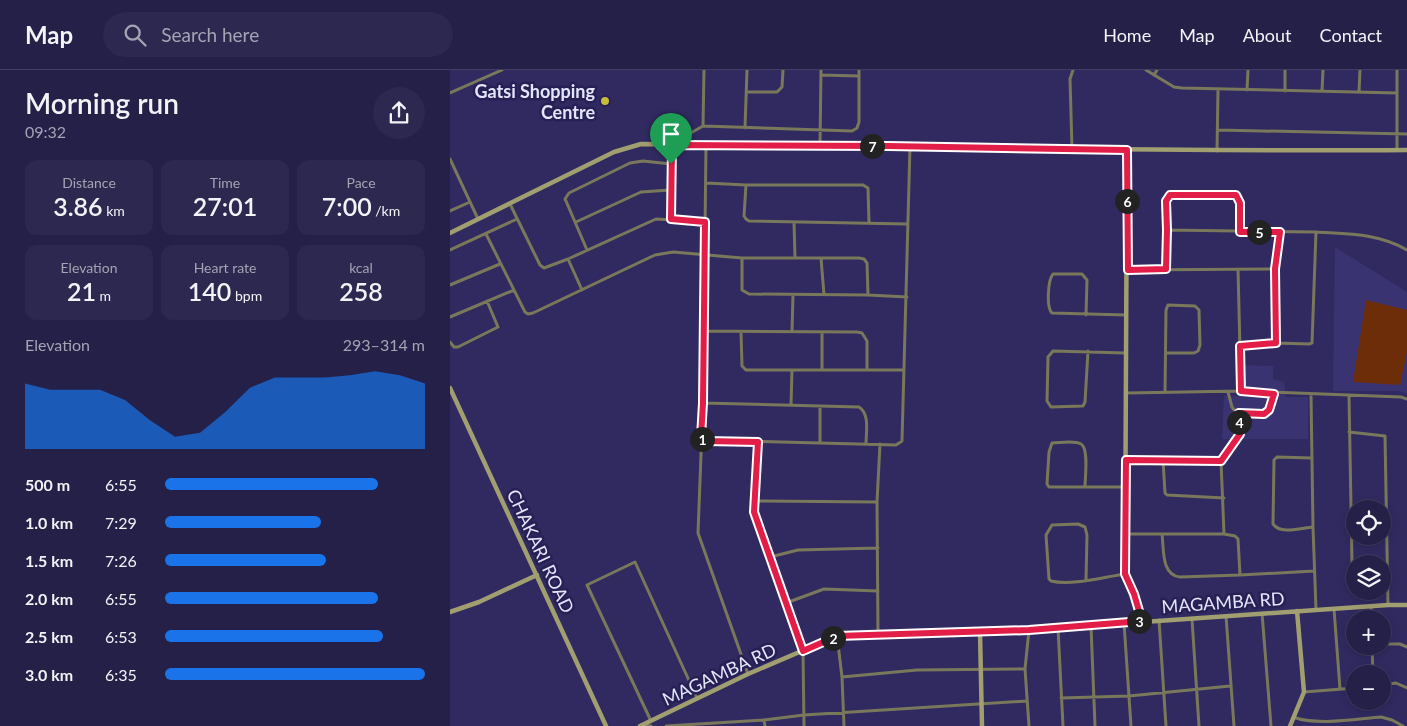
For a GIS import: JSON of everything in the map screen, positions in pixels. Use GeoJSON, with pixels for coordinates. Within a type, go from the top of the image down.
{"type":"FeatureCollection","features":[{"type":"Feature","properties":{"kind":"street"},"geometry":{"type":"LineString","coordinates":[[450,93],[502,70]]}},
{"type":"Feature","properties":{"kind":"street"},"geometry":{"type":"LineString","coordinates":[[703,126],[704,70]]}},
{"type":"Feature","properties":{"kind":"street"},"geometry":{"type":"LineString","coordinates":[[745,128],[746,70]]}},
{"type":"Feature","properties":{"kind":"street"},"geometry":{"type":"LineString","coordinates":[[746,92],[777,92],[782,87],[783,70]]}},
{"type":"Feature","properties":{"kind":"street"},"geometry":{"type":"LineString","coordinates":[[820,145],[821,70]]}},
{"type":"Feature","properties":{"kind":"street"},"geometry":{"type":"LineString","coordinates":[[663,145],[664,136],[690,134],[703,126],[852,131],[857,128],[859,122],[859,70]]}},
{"type":"Feature","properties":{"kind":"street"},"geometry":{"type":"LineString","coordinates":[[1072,150],[1070,80],[1073,70]]}},
{"type":"Feature","properties":{"kind":"street"},"geometry":{"type":"LineString","coordinates":[[1146,70],[1174,87],[1218,90],[1397,93]]}},
{"type":"Feature","properties":{"kind":"street"},"geometry":{"type":"LineString","coordinates":[[1154,75],[1157,70]]}},
{"type":"Feature","properties":{"kind":"street"},"geometry":{"type":"LineString","coordinates":[[1247,90],[1248,70]]}},
{"type":"Feature","properties":{"kind":"street"},"geometry":{"type":"LineString","coordinates":[[1285,70],[1285,91]]}},
{"type":"Feature","properties":{"kind":"street"},"geometry":{"type":"LineString","coordinates":[[1322,91],[1323,70]]}},
{"type":"Feature","properties":{"kind":"street"},"geometry":{"type":"LineString","coordinates":[[1359,92],[1360,70]]}},
{"type":"Feature","properties":{"kind":"street"},"geometry":{"type":"LineString","coordinates":[[1397,70],[1397,150]]}},
{"type":"Feature","properties":{"kind":"street"},"geometry":{"type":"LineString","coordinates":[[821,75],[859,76]]}},
{"type":"Feature","properties":{"kind":"street"},"geometry":{"type":"LineString","coordinates":[[1217,151],[1218,90]]}},
{"type":"Feature","properties":{"kind":"street"},"geometry":{"type":"LineString","coordinates":[[1218,130],[1407,134]]}},
{"type":"Feature","properties":{"kind":"street"},"geometry":{"type":"LineString","coordinates":[[450,233],[614,152],[641,144],[910,146],[1072,150],[1407,150]]}},
{"type":"Feature","properties":{"kind":"street"},"geometry":{"type":"LineString","coordinates":[[671,219],[672,145]]}},
{"type":"Feature","properties":{"kind":"street"},"geometry":{"type":"LineString","coordinates":[[706,145],[703,403],[698,533],[748,674]]}},
{"type":"Feature","properties":{"kind":"street"},"geometry":{"type":"LineString","coordinates":[[702,440],[896,445],[902,442],[910,146]]}},
{"type":"Feature","properties":{"kind":"street"},"geometry":{"type":"LineString","coordinates":[[1127,150],[1128,270],[1125,353],[1127,393],[1125,574],[1134,594],[1142,621]]}},
{"type":"Feature","properties":{"kind":"street"},"geometry":{"type":"LineString","coordinates":[[450,159],[478,220]]}},
{"type":"Feature","properties":{"kind":"street"},"geometry":{"type":"LineString","coordinates":[[587,250],[565,199],[569,193],[630,163],[643,161],[671,164]]}},
{"type":"Feature","properties":{"kind":"street"},"geometry":{"type":"LineString","coordinates":[[705,183],[863,185],[868,188],[869,222]]}},
{"type":"Feature","properties":{"kind":"street"},"geometry":{"type":"LineString","coordinates":[[746,185],[744,216],[746,219],[794,222],[907,224]]}},
{"type":"Feature","properties":{"kind":"street"},"geometry":{"type":"LineString","coordinates":[[576,222],[641,192],[670,190]]}},
{"type":"Feature","properties":{"kind":"street"},"geometry":{"type":"LineString","coordinates":[[1166,269],[1166,201],[1170,195],[1236,195],[1240,203],[1240,232]]}},
{"type":"Feature","properties":{"kind":"street"},"geometry":{"type":"LineString","coordinates":[[450,211],[470,202]]}},
{"type":"Feature","properties":{"kind":"street"},"geometry":{"type":"LineString","coordinates":[[510,204],[540,266],[547,268],[648,221],[671,219],[705,222]]}},
{"type":"Feature","properties":{"kind":"street"},"geometry":{"type":"LineString","coordinates":[[450,250],[517,219]]}},
{"type":"Feature","properties":{"kind":"street"},"geometry":{"type":"LineString","coordinates":[[794,222],[795,258]]}},
{"type":"Feature","properties":{"kind":"street"},"geometry":{"type":"LineString","coordinates":[[1167,230],[1316,232],[1376,237],[1396,243],[1407,250]]}},
{"type":"Feature","properties":{"kind":"street"},"geometry":{"type":"LineString","coordinates":[[1276,343],[1275,269],[1280,232]]}},
{"type":"Feature","properties":{"kind":"street"},"geometry":{"type":"LineString","coordinates":[[1240,346],[1312,343],[1316,232]]}},
{"type":"Feature","properties":{"kind":"street"},"geometry":{"type":"LineString","coordinates":[[486,234],[525,312],[528,314],[655,255],[673,252],[742,258],[864,259],[867,262],[868,295]]}},
{"type":"Feature","properties":{"kind":"street"},"geometry":{"type":"LineString","coordinates":[[742,258],[742,290],[749,294],[907,297]]}},
{"type":"Feature","properties":{"kind":"street"},"geometry":{"type":"LineString","coordinates":[[821,258],[824,295]]}},
{"type":"Feature","properties":{"kind":"street"},"geometry":{"type":"LineString","coordinates":[[568,259],[582,290]]}},
{"type":"Feature","properties":{"kind":"street"},"geometry":{"type":"LineString","coordinates":[[450,285],[500,264]]}},
{"type":"Feature","properties":{"kind":"street"},"geometry":{"type":"LineString","coordinates":[[1238,269],[1241,391]]}},
{"type":"Feature","properties":{"kind":"street"},"geometry":{"type":"LineString","coordinates":[[1128,270],[1275,269]]}},
{"type":"Feature","properties":{"kind":"street"},"geometry":{"type":"LineString","coordinates":[[1086,314],[1087,280],[1085,276],[1082,274],[1054,274],[1050,278],[1049,311],[1052,313],[1126,316]]}},
{"type":"Feature","properties":{"kind":"street"},"geometry":{"type":"LineString","coordinates":[[450,317],[514,290]]}},
{"type":"Feature","properties":{"kind":"street"},"geometry":{"type":"LineString","coordinates":[[792,331],[793,295]]}},
{"type":"Feature","properties":{"kind":"street"},"geometry":{"type":"LineString","coordinates":[[450,342],[454,347],[458,348],[498,328],[487,301]]}},
{"type":"Feature","properties":{"kind":"street"},"geometry":{"type":"LineString","coordinates":[[1165,392],[1165,318],[1168,305],[1195,306],[1199,310],[1200,345],[1198,351],[1194,353],[1166,352]]}},
{"type":"Feature","properties":{"kind":"street"},"geometry":{"type":"LineString","coordinates":[[704,331],[792,331],[862,334],[867,341],[867,370]]}},
{"type":"Feature","properties":{"kind":"street"},"geometry":{"type":"LineString","coordinates":[[741,332],[742,366],[746,370],[904,370]]}},
{"type":"Feature","properties":{"kind":"street"},"geometry":{"type":"LineString","coordinates":[[822,333],[822,369]]}},
{"type":"Feature","properties":{"kind":"street"},"geometry":{"type":"LineString","coordinates":[[1088,351],[1085,402],[1083,406],[1051,407],[1047,401],[1048,357],[1050,353],[1054,351],[1088,351],[1125,353]]}},
{"type":"Feature","properties":{"kind":"street"},"geometry":{"type":"LineString","coordinates":[[792,370],[792,406]]}},
{"type":"Feature","properties":{"kind":"street","name":"CHAKARI ROAD"},"geometry":{"type":"LineString","coordinates":[[450,388],[606,726]]}},
{"type":"Feature","properties":{"kind":"street"},"geometry":{"type":"LineString","coordinates":[[1127,393],[1241,391],[1407,399]]}},
{"type":"Feature","properties":{"kind":"street"},"geometry":{"type":"LineString","coordinates":[[1228,392],[1232,407],[1235,412],[1239,413],[1267,414],[1274,394]]}},
{"type":"Feature","properties":{"kind":"street"},"geometry":{"type":"LineString","coordinates":[[1311,394],[1316,610]]}},
{"type":"Feature","properties":{"kind":"street"},"geometry":{"type":"LineString","coordinates":[[1349,396],[1352,555]]}},
{"type":"Feature","properties":{"kind":"street"},"geometry":{"type":"LineString","coordinates":[[703,403],[859,407],[863,410],[866,417],[866,444]]}},
{"type":"Feature","properties":{"kind":"street"},"geometry":{"type":"LineString","coordinates":[[820,406],[820,443]]}},
{"type":"Feature","properties":{"kind":"street"},"geometry":{"type":"LineString","coordinates":[[1224,534],[1221,461],[1240,434],[1239,413]]}},
{"type":"Feature","properties":{"kind":"street"},"geometry":{"type":"LineString","coordinates":[[1349,432],[1384,436],[1388,555]]}},
{"type":"Feature","properties":{"kind":"street"},"geometry":{"type":"LineString","coordinates":[[758,442],[754,512],[803,651],[804,726]]}},
{"type":"Feature","properties":{"kind":"street"},"geometry":{"type":"LineString","coordinates":[[1085,487],[1086,452],[1084,446],[1080,443],[1052,443],[1049,452],[1047,484],[1049,487],[1085,487],[1125,487]]}},
{"type":"Feature","properties":{"kind":"street"},"geometry":{"type":"LineString","coordinates":[[878,634],[877,502],[880,444]]}},
{"type":"Feature","properties":{"kind":"street"},"geometry":{"type":"LineString","coordinates":[[1312,458],[1277,457],[1274,460],[1273,524],[1281,530],[1313,527]]}},
{"type":"Feature","properties":{"kind":"street"},"geometry":{"type":"LineString","coordinates":[[1126,460],[1221,461]]}},
{"type":"Feature","properties":{"kind":"street"},"geometry":{"type":"LineString","coordinates":[[1162,460],[1165,493],[1167,495],[1224,498]]}},
{"type":"Feature","properties":{"kind":"street"},"geometry":{"type":"LineString","coordinates":[[755,501],[877,502]]}},
{"type":"Feature","properties":{"kind":"street"},"geometry":{"type":"LineString","coordinates":[[1086,580],[1087,535],[1085,527],[1078,524],[1052,525],[1046,536],[1049,579],[1051,582],[1086,580],[1125,574]]}},
{"type":"Feature","properties":{"kind":"street"},"geometry":{"type":"LineString","coordinates":[[1126,534],[1224,534],[1235,536],[1238,539],[1240,575]]}},
{"type":"Feature","properties":{"kind":"street"},"geometry":{"type":"LineString","coordinates":[[1162,534],[1167,569],[1171,574],[1180,577],[1314,571]]}},
{"type":"Feature","properties":{"kind":"street"},"geometry":{"type":"LineString","coordinates":[[770,558],[798,550],[878,548]]}},
{"type":"Feature","properties":{"kind":"street"},"geometry":{"type":"LineString","coordinates":[[651,723],[587,585],[635,562],[697,698]]}},
{"type":"Feature","properties":{"kind":"street"},"geometry":{"type":"LineString","coordinates":[[450,612],[479,602],[537,575]]}},
{"type":"Feature","properties":{"kind":"street"},"geometry":{"type":"LineString","coordinates":[[786,603],[824,589],[878,591]]}},
{"type":"Feature","properties":{"kind":"street"},"geometry":{"type":"LineString","coordinates":[[1388,600],[1388,605]]}},
{"type":"Feature","properties":{"kind":"street","name":"MAGAMBA RD"},"geometry":{"type":"LineString","coordinates":[[642,726],[748,674],[837,636],[1029,630],[1124,622],[1407,605]]}},
{"type":"Feature","properties":{"kind":"street"},"geometry":{"type":"LineString","coordinates":[[1334,609],[1340,689]]}},
{"type":"Feature","properties":{"kind":"street"},"geometry":{"type":"LineString","coordinates":[[1290,726],[1304,692],[1297,611]]}},
{"type":"Feature","properties":{"kind":"street"},"geometry":{"type":"LineString","coordinates":[[1262,613],[1271,726]]}},
{"type":"Feature","properties":{"kind":"street"},"geometry":{"type":"LineString","coordinates":[[1226,616],[1234,726]]}},
{"type":"Feature","properties":{"kind":"street"},"geometry":{"type":"LineString","coordinates":[[1192,619],[1199,726]]}},
{"type":"Feature","properties":{"kind":"street"},"geometry":{"type":"LineString","coordinates":[[1160,620],[1166,726]]}},
{"type":"Feature","properties":{"kind":"street"},"geometry":{"type":"LineString","coordinates":[[1124,622],[1131,726]]}},
{"type":"Feature","properties":{"kind":"street"},"geometry":{"type":"LineString","coordinates":[[1091,625],[1095,726]]}},
{"type":"Feature","properties":{"kind":"street"},"geometry":{"type":"LineString","coordinates":[[1058,627],[1063,726]]}},
{"type":"Feature","properties":{"kind":"street"},"geometry":{"type":"LineString","coordinates":[[1029,630],[1025,669],[1029,726]]}},
{"type":"Feature","properties":{"kind":"street"},"geometry":{"type":"LineString","coordinates":[[980,632],[979,669],[982,726]]}},
{"type":"Feature","properties":{"kind":"street"},"geometry":{"type":"LineString","coordinates":[[837,636],[842,677],[844,726]]}},
{"type":"Feature","properties":{"kind":"street"},"geometry":{"type":"LineString","coordinates":[[1391,644],[1400,644],[1407,647]]}},
{"type":"Feature","properties":{"kind":"street"},"geometry":{"type":"LineString","coordinates":[[842,677],[917,670],[1025,669]]}},
{"type":"Feature","properties":{"kind":"street"},"geometry":{"type":"LineString","coordinates":[[1391,684],[1407,688]]}},
{"type":"Feature","properties":{"kind":"street"},"geometry":{"type":"LineString","coordinates":[[1061,698],[1129,696],[1230,686]]}},
{"type":"Feature","properties":{"kind":"street"},"geometry":{"type":"LineString","coordinates":[[1304,692],[1346,689]]}},
{"type":"Feature","properties":{"kind":"street"},"geometry":{"type":"LineString","coordinates":[[666,726],[726,724],[843,712],[1027,701]]}},
{"type":"Feature","properties":{"kind":"street"},"geometry":{"type":"LineString","coordinates":[[1293,717],[1315,722],[1381,717],[1403,726]]}},
{"type":"Feature","properties":{"kind":"street"},"geometry":{"type":"LineString","coordinates":[[764,720],[765,726]]}},
{"type":"Feature","properties":{"kind":"shaded area"},"geometry":{"type":"Polygon","coordinates":[[[1335,247],[1407,292],[1407,394],[1400,391],[1333,391],[1335,247]]]}},
{"type":"Feature","properties":{"kind":"shaded area"},"geometry":{"type":"Polygon","coordinates":[[[1366,300],[1407,310],[1407,352],[1400,385],[1353,382],[1366,300]]]}},
{"type":"Feature","properties":{"kind":"shaded area"},"geometry":{"type":"Polygon","coordinates":[[[1242,365],[1273,366],[1273,379],[1284,382],[1286,397],[1308,397],[1308,439],[1222,439],[1224,396],[1243,396],[1242,365]]]}},
{"type":"Feature","properties":{"kind":"place","name":"Gatsi Shopping Centre"},"geometry":{"type":"Point","coordinates":[605,101]}},
{"type":"Feature","properties":{"kind":"route"},"geometry":{"type":"LineString","coordinates":[[672,145],[1127,150],[1128,270],[1166,269],[1166,201],[1170,195],[1236,195],[1240,203],[1240,232],[1280,232],[1275,269],[1276,343],[1240,346],[1241,391],[1274,394],[1267,414],[1239,413],[1240,434],[1221,461],[1126,460],[1125,574],[1134,594],[1142,621],[1029,630],[837,636],[803,651],[754,512],[758,442],[706,441],[702,440],[701,437],[705,222],[671,219],[671,164],[672,145]]}}]}
